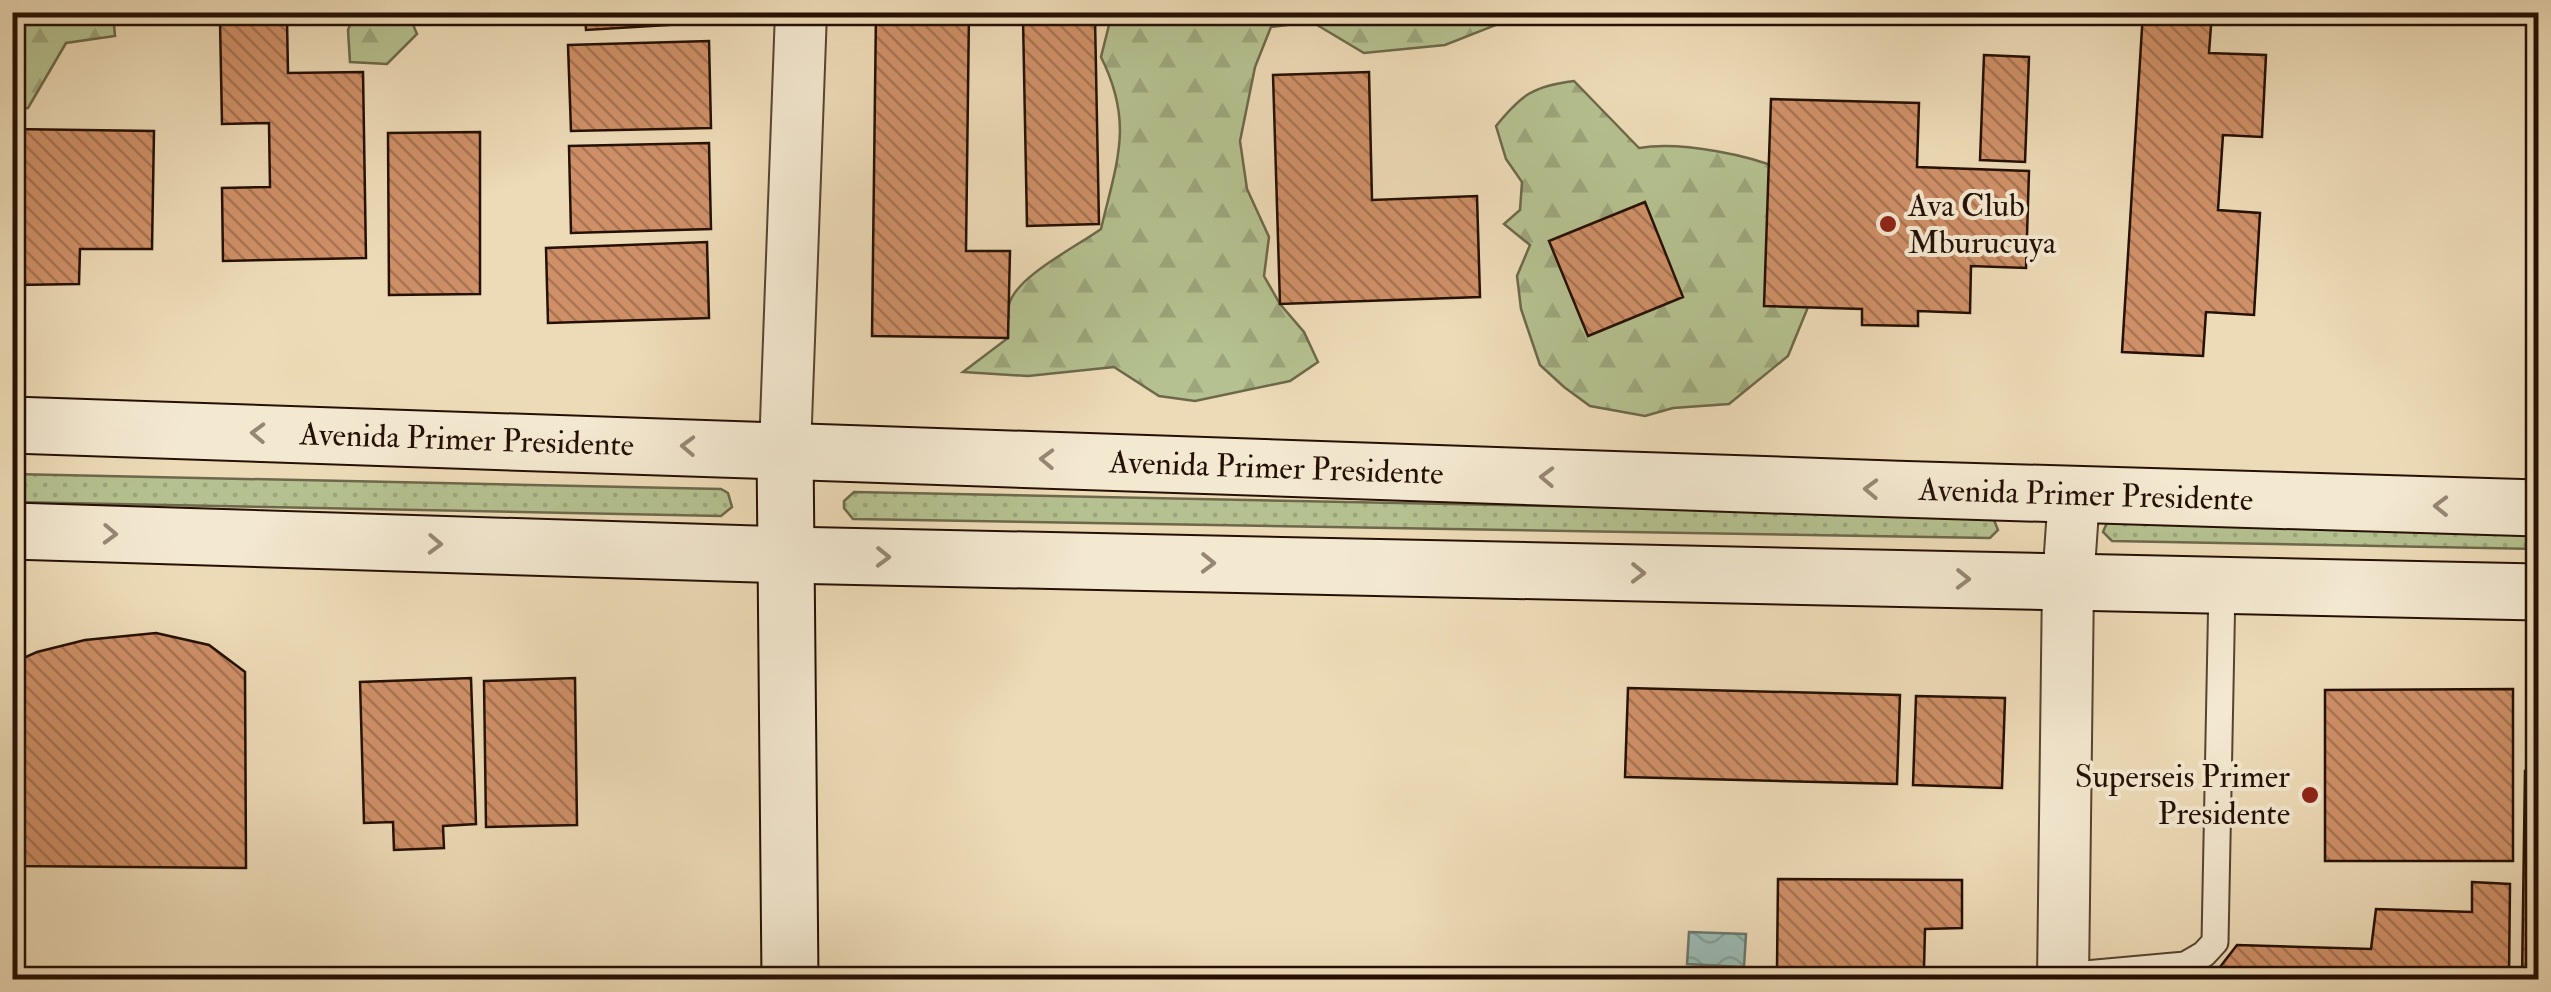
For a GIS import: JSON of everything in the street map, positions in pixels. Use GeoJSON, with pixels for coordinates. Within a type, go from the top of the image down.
{"type":"FeatureCollection","features":[{"type":"Feature","properties":{"kind":"main road","name":"Avenida Primer Presidente"},"geometry":{"type":"LineString","coordinates":[[12,425],[2074,496],[2538,508]]}},
{"type":"Feature","properties":{"kind":"main road"},"geometry":{"type":"LineString","coordinates":[[785,449],[790,980]]}},
{"type":"Feature","properties":{"kind":"main road"},"geometry":{"type":"LineString","coordinates":[[12,531],[786,533],[2068,582],[2538,592]]}},
{"type":"Feature","properties":{"kind":"street"},"geometry":{"type":"LineString","coordinates":[[785,449],[801,12]]}},
{"type":"Feature","properties":{"kind":"street"},"geometry":{"type":"LineString","coordinates":[[2063,978],[2068,582],[2074,496]]}},
{"type":"Feature","properties":{"kind":"lane"},"geometry":{"type":"LineString","coordinates":[[2063,978],[2184,965],[2204,954],[2215,942],[2222,586]]}},
{"type":"Feature","properties":{"kind":"green space"},"geometry":{"type":"Polygon","coordinates":[[[13,12],[113,13],[115,36],[66,43],[28,108],[13,109],[13,12]]]}},
{"type":"Feature","properties":{"kind":"green space"},"geometry":{"type":"Polygon","coordinates":[[[1121,12],[1514,13],[1501,23],[1445,45],[1364,53],[1312,22],[1271,27],[1255,67],[1240,141],[1247,189],[1269,237],[1264,276],[1280,304],[1304,332],[1318,362],[1290,381],[1195,401],[1159,396],[1114,367],[1028,376],[963,372],[1008,338],[1009,305],[1022,284],[1101,229],[1117,162],[1120,122],[1101,57],[1111,17],[1121,12]]]}},
{"type":"Feature","properties":{"kind":"green space"},"geometry":{"type":"Polygon","coordinates":[[[355,13],[408,13],[417,34],[387,64],[350,62],[348,30],[355,13]]]}},
{"type":"Feature","properties":{"kind":"green space"},"geometry":{"type":"Polygon","coordinates":[[[1574,81],[1639,148],[1675,146],[1717,151],[1791,174],[1808,307],[1788,356],[1729,404],[1673,408],[1645,416],[1590,406],[1540,365],[1521,309],[1517,276],[1530,245],[1504,224],[1520,210],[1522,182],[1506,159],[1496,126],[1529,94],[1574,81]]]}},
{"type":"Feature","properties":{"kind":"green space"},"geometry":{"type":"Polygon","coordinates":[[[13,474],[721,489],[728,493],[732,507],[721,516],[13,502],[13,474]]]}},
{"type":"Feature","properties":{"kind":"green space"},"geometry":{"type":"Polygon","coordinates":[[[854,492],[1992,515],[1998,530],[1990,538],[853,519],[844,508],[844,501],[854,492]]]}},
{"type":"Feature","properties":{"kind":"green space"},"geometry":{"type":"Polygon","coordinates":[[[2109,518],[2538,524],[2538,549],[2112,541],[2103,532],[2109,518]]]}},
{"type":"Feature","properties":{"kind":"water"},"geometry":{"type":"Polygon","coordinates":[[[1689,932],[1746,934],[1744,967],[1687,964],[1689,932]]]}},
{"type":"Feature","properties":{"kind":"building"},"geometry":{"type":"Polygon","coordinates":[[[585,12],[717,12],[717,22],[586,30],[585,12]]]}},
{"type":"Feature","properties":{"kind":"building"},"geometry":{"type":"Polygon","coordinates":[[[876,12],[969,12],[966,251],[1010,251],[1008,338],[872,336],[876,12]]]}},
{"type":"Feature","properties":{"kind":"building"},"geometry":{"type":"Polygon","coordinates":[[[2143,12],[2212,12],[2209,53],[2266,55],[2262,137],[2223,135],[2218,210],[2260,213],[2254,315],[2206,312],[2203,356],[2122,352],[2143,12]]]}},
{"type":"Feature","properties":{"kind":"building"},"geometry":{"type":"Polygon","coordinates":[[[1095,18],[1099,224],[1027,226],[1023,19],[1095,18]]]}},
{"type":"Feature","properties":{"kind":"building"},"geometry":{"type":"Polygon","coordinates":[[[287,20],[288,73],[363,72],[366,258],[223,261],[222,188],[270,187],[269,123],[222,124],[220,21],[287,20]]]}},
{"type":"Feature","properties":{"kind":"building"},"geometry":{"type":"Polygon","coordinates":[[[709,41],[711,128],[571,131],[568,45],[709,41]]]}},
{"type":"Feature","properties":{"kind":"building"},"geometry":{"type":"Polygon","coordinates":[[[1984,55],[2029,57],[2025,162],[1980,160],[1984,55]]]}},
{"type":"Feature","properties":{"kind":"building"},"geometry":{"type":"Polygon","coordinates":[[[1369,72],[1372,200],[1477,196],[1480,297],[1280,304],[1273,75],[1369,72]]]}},
{"type":"Feature","properties":{"kind":"building"},"geometry":{"type":"Polygon","coordinates":[[[1771,99],[1919,103],[1917,167],[2029,171],[2026,268],[1971,266],[1970,313],[1918,311],[1918,326],[1862,325],[1862,309],[1764,306],[1771,99]]]}},
{"type":"Feature","properties":{"kind":"building"},"geometry":{"type":"Polygon","coordinates":[[[12,129],[154,131],[152,249],[80,249],[79,284],[16,285],[17,247],[12,247],[12,129]]]}},
{"type":"Feature","properties":{"kind":"building"},"geometry":{"type":"Polygon","coordinates":[[[480,132],[480,294],[389,295],[388,133],[480,132]]]}},
{"type":"Feature","properties":{"kind":"building"},"geometry":{"type":"Polygon","coordinates":[[[709,143],[711,229],[571,233],[569,146],[709,143]]]}},
{"type":"Feature","properties":{"kind":"building"},"geometry":{"type":"Polygon","coordinates":[[[1645,202],[1683,297],[1588,336],[1549,241],[1645,202]]]}},
{"type":"Feature","properties":{"kind":"building"},"geometry":{"type":"Polygon","coordinates":[[[707,242],[709,318],[548,323],[546,248],[707,242]]]}},
{"type":"Feature","properties":{"kind":"building"},"geometry":{"type":"Polygon","coordinates":[[[156,633],[209,645],[245,672],[246,868],[12,866],[12,663],[85,640],[156,633]]]}},
{"type":"Feature","properties":{"kind":"building"},"geometry":{"type":"Polygon","coordinates":[[[471,678],[476,824],[443,826],[444,848],[394,850],[393,822],[364,823],[360,682],[471,678]]]}},
{"type":"Feature","properties":{"kind":"building"},"geometry":{"type":"Polygon","coordinates":[[[575,678],[577,825],[486,827],[484,681],[575,678]]]}},
{"type":"Feature","properties":{"kind":"building"},"geometry":{"type":"Polygon","coordinates":[[[1628,688],[1900,695],[1897,784],[1625,777],[1628,688]]]}},
{"type":"Feature","properties":{"kind":"building"},"geometry":{"type":"Polygon","coordinates":[[[2513,689],[2513,861],[2325,861],[2325,690],[2513,689]]]}},
{"type":"Feature","properties":{"kind":"building"},"geometry":{"type":"Polygon","coordinates":[[[1916,696],[2005,698],[2002,788],[1913,785],[1916,696]]]}},
{"type":"Feature","properties":{"kind":"building"},"geometry":{"type":"Polygon","coordinates":[[[2525,771],[2538,772],[2538,980],[2522,980],[2525,771]]]}},
{"type":"Feature","properties":{"kind":"building"},"geometry":{"type":"Polygon","coordinates":[[[1778,879],[1962,880],[1962,928],[1925,929],[1924,968],[1777,968],[1778,879]]]}},
{"type":"Feature","properties":{"kind":"building"},"geometry":{"type":"Polygon","coordinates":[[[2472,882],[2510,884],[2509,980],[2210,980],[2237,945],[2371,949],[2376,909],[2472,912],[2472,882]]]}},
{"type":"Feature","properties":{"kind":"place","name":"Ava Club Mburucuya"},"geometry":{"type":"Point","coordinates":[1888,224]}},
{"type":"Feature","properties":{"kind":"place","name":"Superseis Primer Presidente"},"geometry":{"type":"Point","coordinates":[2310,795]}}]}
